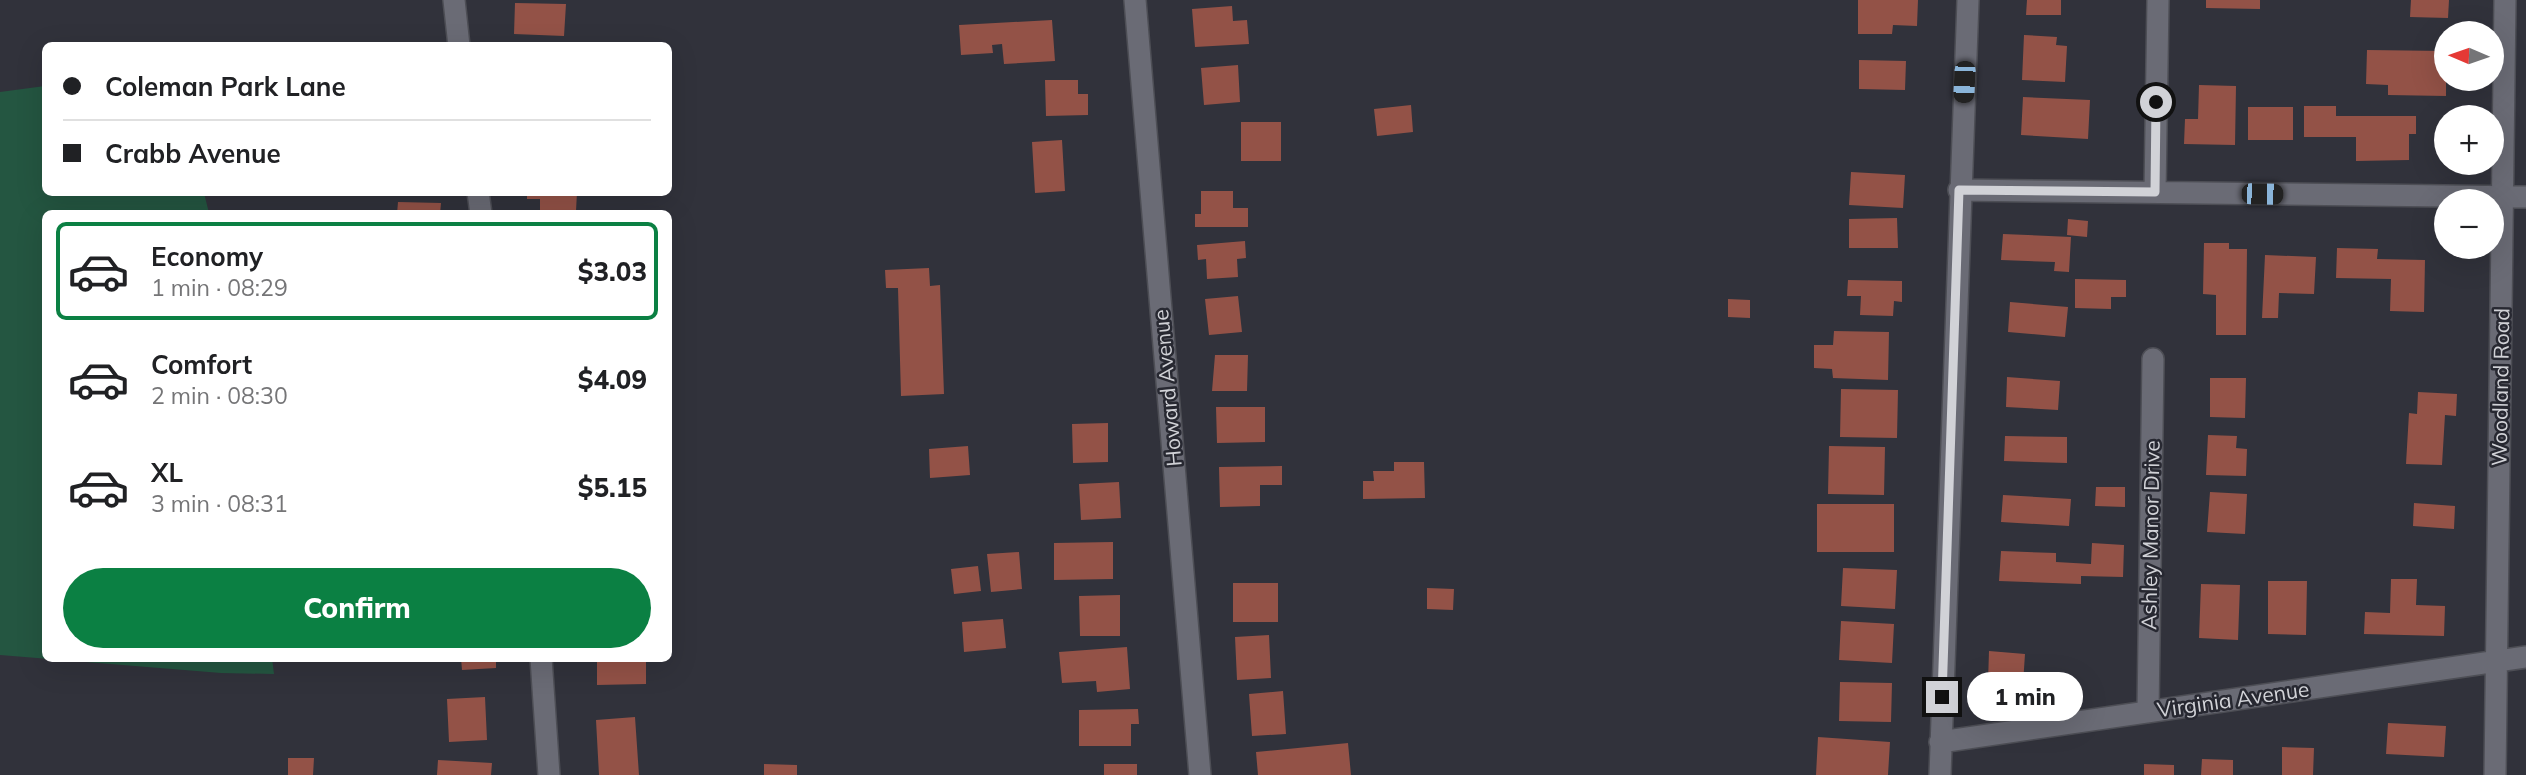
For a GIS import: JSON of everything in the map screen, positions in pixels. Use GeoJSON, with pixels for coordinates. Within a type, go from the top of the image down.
{"type":"FeatureCollection","features":[{"type":"Feature","properties":{"kind":"street"},"geometry":{"type":"LineString","coordinates":[[454,0],[459,42]]}},
{"type":"Feature","properties":{"kind":"street","name":"Howard Avenue"},"geometry":{"type":"LineString","coordinates":[[1135,0],[1200,775]]}},
{"type":"Feature","properties":{"kind":"street"},"geometry":{"type":"LineString","coordinates":[[1940,775],[1959,190],[1968,0]]}},
{"type":"Feature","properties":{"kind":"street"},"geometry":{"type":"LineString","coordinates":[[2155,192],[2158,0]]}},
{"type":"Feature","properties":{"kind":"street","name":"Woodland Road"},"geometry":{"type":"LineString","coordinates":[[2502,189],[2505,0]]}},
{"type":"Feature","properties":{"kind":"street"},"geometry":{"type":"LineString","coordinates":[[1959,190],[2434,196]]}},
{"type":"Feature","properties":{"kind":"street"},"geometry":{"type":"LineString","coordinates":[[2504,197],[2526,197]]}},
{"type":"Feature","properties":{"kind":"street","name":"Woodland Road"},"geometry":{"type":"LineString","coordinates":[[2494,775],[2501,259]]}},
{"type":"Feature","properties":{"kind":"street","name":"Ashley Manor Drive"},"geometry":{"type":"LineString","coordinates":[[2148,712],[2152,359]]}},
{"type":"Feature","properties":{"kind":"street","name":"Virginia Avenue"},"geometry":{"type":"LineString","coordinates":[[1940,742],[2526,657]]}},
{"type":"Feature","properties":{"kind":"street"},"geometry":{"type":"LineString","coordinates":[[541,662],[549,775]]}},
{"type":"Feature","properties":{"kind":"green space"},"geometry":{"type":"Polygon","coordinates":[[[42,86],[42,196],[205,196],[208,210],[42,210],[42,658],[0,655],[0,92],[42,86]]]}},
{"type":"Feature","properties":{"kind":"green space"},"geometry":{"type":"Polygon","coordinates":[[[86,662],[272,662],[274,674],[221,673],[86,662]]]}},
{"type":"Feature","properties":{"kind":"building"},"geometry":{"type":"Polygon","coordinates":[[[1858,0],[1918,0],[1917,26],[1893,25],[1892,34],[1858,34],[1858,0]]]}},
{"type":"Feature","properties":{"kind":"building"},"geometry":{"type":"Polygon","coordinates":[[[2027,0],[2061,0],[2061,15],[2026,15],[2027,0]]]}},
{"type":"Feature","properties":{"kind":"building"},"geometry":{"type":"Polygon","coordinates":[[[2206,0],[2260,0],[2260,9],[2206,8],[2206,0]]]}},
{"type":"Feature","properties":{"kind":"building"},"geometry":{"type":"Polygon","coordinates":[[[2411,0],[2449,0],[2448,18],[2410,17],[2411,0]]]}},
{"type":"Feature","properties":{"kind":"building"},"geometry":{"type":"Polygon","coordinates":[[[515,3],[566,4],[564,36],[514,34],[515,3]]]}},
{"type":"Feature","properties":{"kind":"building"},"geometry":{"type":"Polygon","coordinates":[[[1232,6],[1233,21],[1247,20],[1249,44],[1195,47],[1192,9],[1232,6]]]}},
{"type":"Feature","properties":{"kind":"building"},"geometry":{"type":"Polygon","coordinates":[[[1052,20],[1055,61],[1004,64],[1002,44],[992,45],[993,53],[961,55],[959,25],[1052,20]]]}},
{"type":"Feature","properties":{"kind":"building"},"geometry":{"type":"Polygon","coordinates":[[[2024,35],[2057,37],[2056,45],[2067,46],[2065,82],[2022,80],[2024,35]]]}},
{"type":"Feature","properties":{"kind":"building"},"geometry":{"type":"Polygon","coordinates":[[[2367,50],[2434,51],[2434,91],[2446,91],[2446,96],[2388,95],[2388,85],[2366,84],[2367,50]]]}},
{"type":"Feature","properties":{"kind":"building"},"geometry":{"type":"Polygon","coordinates":[[[1859,60],[1906,61],[1905,90],[1859,89],[1859,60]]]}},
{"type":"Feature","properties":{"kind":"building"},"geometry":{"type":"Polygon","coordinates":[[[1238,65],[1240,102],[1204,105],[1201,68],[1238,65]]]}},
{"type":"Feature","properties":{"kind":"building"},"geometry":{"type":"Polygon","coordinates":[[[1045,80],[1078,80],[1078,94],[1088,94],[1088,115],[1046,116],[1045,80]]]}},
{"type":"Feature","properties":{"kind":"building"},"geometry":{"type":"Polygon","coordinates":[[[2199,85],[2236,86],[2235,145],[2184,144],[2185,119],[2198,119],[2199,85]]]}},
{"type":"Feature","properties":{"kind":"building"},"geometry":{"type":"Polygon","coordinates":[[[2023,97],[2090,100],[2088,139],[2021,135],[2023,97]]]}},
{"type":"Feature","properties":{"kind":"building"},"geometry":{"type":"Polygon","coordinates":[[[1411,105],[1413,132],[1377,136],[1374,109],[1411,105]]]}},
{"type":"Feature","properties":{"kind":"building"},"geometry":{"type":"Polygon","coordinates":[[[2304,106],[2336,106],[2336,116],[2416,116],[2416,134],[2409,134],[2409,160],[2356,161],[2356,137],[2304,137],[2304,106]]]}},
{"type":"Feature","properties":{"kind":"building"},"geometry":{"type":"Polygon","coordinates":[[[2248,107],[2293,107],[2293,140],[2248,140],[2248,107]]]}},
{"type":"Feature","properties":{"kind":"building"},"geometry":{"type":"Polygon","coordinates":[[[1241,122],[1281,122],[1281,161],[1241,161],[1241,122]]]}},
{"type":"Feature","properties":{"kind":"building"},"geometry":{"type":"Polygon","coordinates":[[[1062,140],[1065,191],[1035,193],[1032,142],[1062,140]]]}},
{"type":"Feature","properties":{"kind":"building"},"geometry":{"type":"Polygon","coordinates":[[[1851,172],[1905,175],[1903,208],[1849,205],[1851,172]]]}},
{"type":"Feature","properties":{"kind":"building"},"geometry":{"type":"Polygon","coordinates":[[[1201,191],[1233,191],[1233,208],[1248,208],[1248,227],[1195,227],[1195,214],[1201,214],[1201,191]]]}},
{"type":"Feature","properties":{"kind":"building"},"geometry":{"type":"Polygon","coordinates":[[[527,196],[577,196],[576,210],[540,210],[540,199],[527,199],[527,196]]]}},
{"type":"Feature","properties":{"kind":"building"},"geometry":{"type":"Polygon","coordinates":[[[398,202],[441,203],[440,210],[397,210],[398,202]]]}},
{"type":"Feature","properties":{"kind":"building"},"geometry":{"type":"Polygon","coordinates":[[[1897,218],[1898,248],[1849,248],[1849,219],[1897,218]]]}},
{"type":"Feature","properties":{"kind":"building"},"geometry":{"type":"Polygon","coordinates":[[[2068,219],[2088,221],[2087,237],[2067,235],[2068,219]]]}},
{"type":"Feature","properties":{"kind":"building"},"geometry":{"type":"Polygon","coordinates":[[[2003,234],[2071,237],[2069,272],[2054,271],[2055,262],[2001,260],[2003,234]]]}},
{"type":"Feature","properties":{"kind":"building"},"geometry":{"type":"Polygon","coordinates":[[[1245,241],[1246,258],[1237,259],[1238,277],[1207,279],[1206,259],[1198,260],[1197,245],[1245,241]]]}},
{"type":"Feature","properties":{"kind":"building"},"geometry":{"type":"Polygon","coordinates":[[[2204,243],[2229,243],[2229,249],[2247,249],[2246,335],[2216,335],[2216,295],[2203,294],[2204,243]]]}},
{"type":"Feature","properties":{"kind":"building"},"geometry":{"type":"Polygon","coordinates":[[[2337,248],[2378,249],[2377,259],[2425,260],[2424,312],[2390,311],[2391,279],[2336,278],[2337,248]]]}},
{"type":"Feature","properties":{"kind":"building"},"geometry":{"type":"Polygon","coordinates":[[[2265,255],[2316,257],[2314,294],[2279,293],[2278,318],[2262,318],[2265,255]]]}},
{"type":"Feature","properties":{"kind":"building"},"geometry":{"type":"Polygon","coordinates":[[[929,268],[930,286],[940,285],[944,394],[901,396],[898,288],[886,288],[885,270],[929,268]]]}},
{"type":"Feature","properties":{"kind":"building"},"geometry":{"type":"Polygon","coordinates":[[[2075,279],[2126,280],[2126,297],[2111,297],[2111,309],[2075,308],[2075,279]]]}},
{"type":"Feature","properties":{"kind":"building"},"geometry":{"type":"Polygon","coordinates":[[[1848,280],[1902,281],[1902,302],[1894,301],[1893,316],[1860,315],[1861,296],[1847,296],[1848,280]]]}},
{"type":"Feature","properties":{"kind":"building"},"geometry":{"type":"Polygon","coordinates":[[[1238,296],[1242,332],[1209,335],[1205,299],[1238,296]]]}},
{"type":"Feature","properties":{"kind":"building"},"geometry":{"type":"Polygon","coordinates":[[[1728,299],[1750,300],[1750,318],[1728,317],[1728,299]]]}},
{"type":"Feature","properties":{"kind":"building"},"geometry":{"type":"Polygon","coordinates":[[[2010,302],[2068,307],[2065,337],[2008,332],[2010,302]]]}},
{"type":"Feature","properties":{"kind":"building"},"geometry":{"type":"Polygon","coordinates":[[[1834,331],[1889,332],[1888,380],[1833,378],[1832,369],[1814,368],[1814,345],[1833,345],[1834,331]]]}},
{"type":"Feature","properties":{"kind":"building"},"geometry":{"type":"Polygon","coordinates":[[[1215,355],[1248,355],[1247,391],[1212,391],[1215,355]]]}},
{"type":"Feature","properties":{"kind":"building"},"geometry":{"type":"Polygon","coordinates":[[[2007,377],[2060,381],[2058,410],[2006,407],[2007,377]]]}},
{"type":"Feature","properties":{"kind":"building"},"geometry":{"type":"Polygon","coordinates":[[[2210,378],[2246,378],[2245,418],[2210,417],[2210,378]]]}},
{"type":"Feature","properties":{"kind":"building"},"geometry":{"type":"Polygon","coordinates":[[[1841,389],[1898,390],[1897,438],[1840,437],[1841,389]]]}},
{"type":"Feature","properties":{"kind":"building"},"geometry":{"type":"Polygon","coordinates":[[[2418,392],[2457,394],[2456,416],[2445,415],[2442,465],[2406,464],[2409,413],[2417,414],[2418,392]]]}},
{"type":"Feature","properties":{"kind":"building"},"geometry":{"type":"Polygon","coordinates":[[[1216,407],[1265,407],[1265,442],[1217,443],[1216,407]]]}},
{"type":"Feature","properties":{"kind":"building"},"geometry":{"type":"Polygon","coordinates":[[[1108,423],[1108,462],[1073,463],[1072,424],[1108,423]]]}},
{"type":"Feature","properties":{"kind":"building"},"geometry":{"type":"Polygon","coordinates":[[[2208,435],[2237,436],[2236,448],[2247,449],[2246,476],[2206,475],[2208,435]]]}},
{"type":"Feature","properties":{"kind":"building"},"geometry":{"type":"Polygon","coordinates":[[[2005,436],[2067,437],[2067,463],[2004,461],[2005,436]]]}},
{"type":"Feature","properties":{"kind":"building"},"geometry":{"type":"Polygon","coordinates":[[[968,446],[970,475],[930,478],[929,449],[968,446]]]}},
{"type":"Feature","properties":{"kind":"building"},"geometry":{"type":"Polygon","coordinates":[[[1829,446],[1885,447],[1884,495],[1828,494],[1829,446]]]}},
{"type":"Feature","properties":{"kind":"building"},"geometry":{"type":"Polygon","coordinates":[[[1394,462],[1424,462],[1425,498],[1363,499],[1363,481],[1374,481],[1373,471],[1394,471],[1394,462]]]}},
{"type":"Feature","properties":{"kind":"building"},"geometry":{"type":"Polygon","coordinates":[[[1282,466],[1282,485],[1260,485],[1260,506],[1220,507],[1219,467],[1282,466]]]}},
{"type":"Feature","properties":{"kind":"building"},"geometry":{"type":"Polygon","coordinates":[[[1119,482],[1121,518],[1081,520],[1079,484],[1119,482]]]}},
{"type":"Feature","properties":{"kind":"building"},"geometry":{"type":"Polygon","coordinates":[[[2096,487],[2125,487],[2125,507],[2095,506],[2096,487]]]}},
{"type":"Feature","properties":{"kind":"building"},"geometry":{"type":"Polygon","coordinates":[[[2210,492],[2247,494],[2245,534],[2207,532],[2210,492]]]}},
{"type":"Feature","properties":{"kind":"building"},"geometry":{"type":"Polygon","coordinates":[[[2003,495],[2071,499],[2069,526],[2001,522],[2003,495]]]}},
{"type":"Feature","properties":{"kind":"building"},"geometry":{"type":"Polygon","coordinates":[[[2414,503],[2455,506],[2454,529],[2413,526],[2414,503]]]}},
{"type":"Feature","properties":{"kind":"building"},"geometry":{"type":"Polygon","coordinates":[[[1817,504],[1894,504],[1894,552],[1817,552],[1817,504]]]}},
{"type":"Feature","properties":{"kind":"building"},"geometry":{"type":"Polygon","coordinates":[[[1113,542],[1113,579],[1054,580],[1054,543],[1113,542]]]}},
{"type":"Feature","properties":{"kind":"building"},"geometry":{"type":"Polygon","coordinates":[[[2092,543],[2124,545],[2123,577],[2081,576],[2081,584],[1999,581],[2001,551],[2056,553],[2056,562],[2091,564],[2092,543]]]}},
{"type":"Feature","properties":{"kind":"building"},"geometry":{"type":"Polygon","coordinates":[[[1019,552],[1022,589],[991,592],[987,554],[1019,552]]]}},
{"type":"Feature","properties":{"kind":"building"},"geometry":{"type":"Polygon","coordinates":[[[978,566],[981,591],[954,594],[951,569],[978,566]]]}},
{"type":"Feature","properties":{"kind":"building"},"geometry":{"type":"Polygon","coordinates":[[[1843,568],[1897,570],[1895,609],[1841,606],[1843,568]]]}},
{"type":"Feature","properties":{"kind":"building"},"geometry":{"type":"Polygon","coordinates":[[[2391,579],[2417,579],[2416,605],[2445,606],[2444,636],[2364,634],[2365,612],[2390,613],[2391,579]]]}},
{"type":"Feature","properties":{"kind":"building"},"geometry":{"type":"Polygon","coordinates":[[[2268,581],[2307,581],[2306,635],[2268,634],[2268,581]]]}},
{"type":"Feature","properties":{"kind":"building"},"geometry":{"type":"Polygon","coordinates":[[[1233,583],[1278,583],[1278,622],[1233,622],[1233,583]]]}},
{"type":"Feature","properties":{"kind":"building"},"geometry":{"type":"Polygon","coordinates":[[[2201,584],[2240,585],[2238,640],[2199,638],[2201,584]]]}},
{"type":"Feature","properties":{"kind":"building"},"geometry":{"type":"Polygon","coordinates":[[[1427,588],[1454,589],[1453,610],[1427,609],[1427,588]]]}},
{"type":"Feature","properties":{"kind":"building"},"geometry":{"type":"Polygon","coordinates":[[[1120,595],[1120,636],[1080,636],[1079,596],[1120,595]]]}},
{"type":"Feature","properties":{"kind":"building"},"geometry":{"type":"Polygon","coordinates":[[[1003,619],[1006,648],[964,652],[962,622],[1003,619]]]}},
{"type":"Feature","properties":{"kind":"building"},"geometry":{"type":"Polygon","coordinates":[[[1841,621],[1894,624],[1892,663],[1839,660],[1841,621]]]}},
{"type":"Feature","properties":{"kind":"building"},"geometry":{"type":"Polygon","coordinates":[[[1269,635],[1271,678],[1237,680],[1235,637],[1269,635]]]}},
{"type":"Feature","properties":{"kind":"building"},"geometry":{"type":"Polygon","coordinates":[[[1127,647],[1130,689],[1097,692],[1096,681],[1062,683],[1059,652],[1127,647]]]}},
{"type":"Feature","properties":{"kind":"building"},"geometry":{"type":"Polygon","coordinates":[[[1989,651],[2025,654],[2023,684],[1988,682],[1989,651]]]}},
{"type":"Feature","properties":{"kind":"building"},"geometry":{"type":"Polygon","coordinates":[[[461,662],[496,662],[496,668],[462,670],[461,662]]]}},
{"type":"Feature","properties":{"kind":"building"},"geometry":{"type":"Polygon","coordinates":[[[597,662],[646,662],[646,684],[597,685],[597,662]]]}},
{"type":"Feature","properties":{"kind":"building"},"geometry":{"type":"Polygon","coordinates":[[[1840,682],[1892,683],[1891,722],[1839,721],[1840,682]]]}},
{"type":"Feature","properties":{"kind":"building"},"geometry":{"type":"Polygon","coordinates":[[[1283,691],[1286,734],[1252,736],[1249,694],[1283,691]]]}},
{"type":"Feature","properties":{"kind":"building"},"geometry":{"type":"Polygon","coordinates":[[[485,697],[487,740],[449,742],[447,699],[485,697]]]}},
{"type":"Feature","properties":{"kind":"building"},"geometry":{"type":"Polygon","coordinates":[[[1138,709],[1139,724],[1131,724],[1131,746],[1079,746],[1079,710],[1138,709]]]}},
{"type":"Feature","properties":{"kind":"building"},"geometry":{"type":"Polygon","coordinates":[[[635,717],[639,775],[599,775],[596,720],[635,717]]]}},
{"type":"Feature","properties":{"kind":"building"},"geometry":{"type":"Polygon","coordinates":[[[2388,723],[2446,726],[2444,757],[2386,754],[2388,723]]]}},
{"type":"Feature","properties":{"kind":"building"},"geometry":{"type":"Polygon","coordinates":[[[1818,737],[1890,742],[1888,775],[1816,775],[1818,737]]]}},
{"type":"Feature","properties":{"kind":"building"},"geometry":{"type":"Polygon","coordinates":[[[1348,743],[1351,775],[1258,775],[1256,752],[1348,743]]]}},
{"type":"Feature","properties":{"kind":"building"},"geometry":{"type":"Polygon","coordinates":[[[2282,747],[2314,748],[2313,775],[2282,775],[2282,747]]]}},
{"type":"Feature","properties":{"kind":"building"},"geometry":{"type":"Polygon","coordinates":[[[288,758],[314,758],[313,775],[288,775],[288,758]]]}},
{"type":"Feature","properties":{"kind":"building"},"geometry":{"type":"Polygon","coordinates":[[[2202,759],[2233,760],[2233,775],[2201,775],[2202,759]]]}},
{"type":"Feature","properties":{"kind":"building"},"geometry":{"type":"Polygon","coordinates":[[[438,760],[492,763],[491,775],[437,775],[438,760]]]}},
{"type":"Feature","properties":{"kind":"building"},"geometry":{"type":"Polygon","coordinates":[[[764,764],[797,765],[797,775],[764,775],[764,764]]]}},
{"type":"Feature","properties":{"kind":"building"},"geometry":{"type":"Polygon","coordinates":[[[1104,764],[1137,764],[1137,775],[1104,775],[1104,764]]]}},
{"type":"Feature","properties":{"kind":"building"},"geometry":{"type":"Polygon","coordinates":[[[2144,764],[2174,765],[2174,775],[2144,775],[2144,764]]]}},
{"type":"Feature","properties":{"kind":"route"},"geometry":{"type":"LineString","coordinates":[[1942,697],[1959,190],[2155,192],[2156,102]]}}]}
